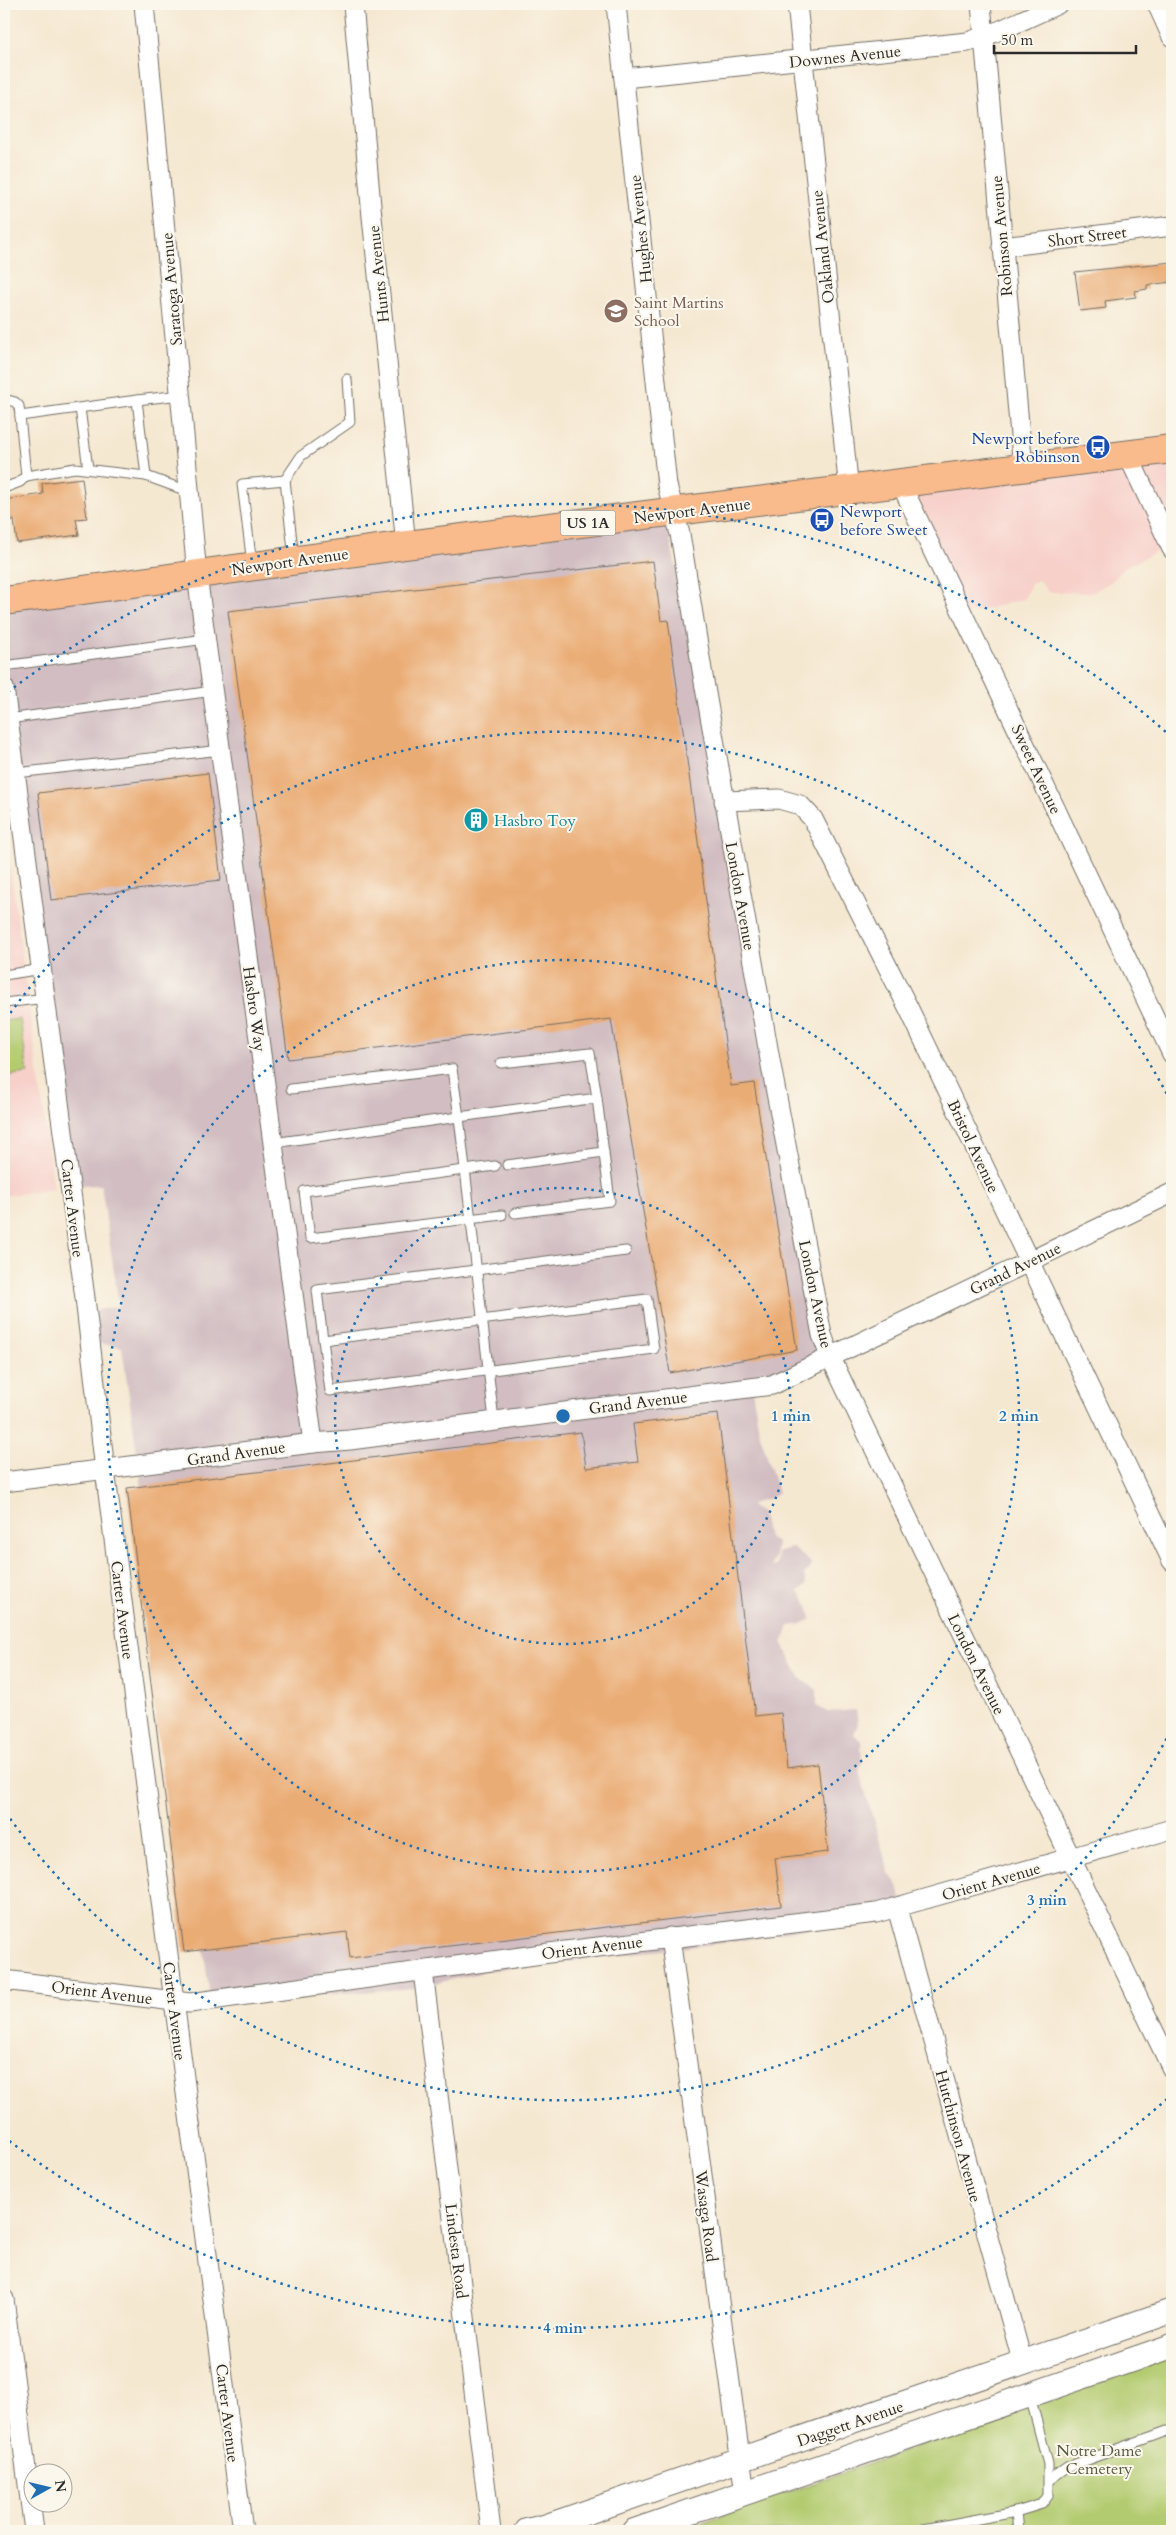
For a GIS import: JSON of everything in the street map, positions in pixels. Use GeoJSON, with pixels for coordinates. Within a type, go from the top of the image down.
{"type":"FeatureCollection","features":[{"type":"Feature","properties":{"kind":"main road","name":"Newport Avenue"},"geometry":{"type":"LineString","coordinates":[[4,601],[406,545],[1172,449]]}},
{"type":"Feature","properties":{"kind":"street","name":"Saratoga Avenue"},"geometry":{"type":"LineString","coordinates":[[144,4],[198,575]]}},
{"type":"Feature","properties":{"kind":"street","name":"Hunts Avenue"},"geometry":{"type":"LineString","coordinates":[[353,4],[372,216],[406,545]]}},
{"type":"Feature","properties":{"kind":"street","name":"Hughes Avenue"},"geometry":{"type":"LineString","coordinates":[[616,4],[667,485],[675,512]]}},
{"type":"Feature","properties":{"kind":"street","name":"Oakland Avenue"},"geometry":{"type":"LineString","coordinates":[[797,4],[849,490]]}},
{"type":"Feature","properties":{"kind":"street","name":"Robinson Avenue"},"geometry":{"type":"LineString","coordinates":[[981,4],[1023,468]]}},
{"type":"Feature","properties":{"kind":"street","name":"Downes Avenue"},"geometry":{"type":"LineString","coordinates":[[624,78],[802,61],[968,42],[1058,4]]}},
{"type":"Feature","properties":{"kind":"street"},"geometry":{"type":"LineString","coordinates":[[1156,4],[1172,37]]}},
{"type":"Feature","properties":{"kind":"street","name":"Short Street"},"geometry":{"type":"LineString","coordinates":[[1002,247],[1172,226]]}},
{"type":"Feature","properties":{"kind":"street"},"geometry":{"type":"LineString","coordinates":[[1128,455],[1172,549]]}},
{"type":"Feature","properties":{"kind":"street","name":"Sweet Avenue"},"geometry":{"type":"LineString","coordinates":[[901,484],[1172,1054]]}},
{"type":"Feature","properties":{"kind":"street","name":"London Avenue"},"geometry":{"type":"LineString","coordinates":[[675,512],[772,1071],[822,1335],[830,1356],[1172,2069]]}},
{"type":"Feature","properties":{"kind":"street","name":"Hasbro Way"},"geometry":{"type":"LineString","coordinates":[[198,575],[313,1443]]}},
{"type":"Feature","properties":{"kind":"street","name":"Carter Avenue"},"geometry":{"type":"LineString","coordinates":[[4,688],[6,721],[16,773],[46,998],[105,1470],[243,2531]]}},
{"type":"Feature","properties":{"kind":"street","name":"Bristol Avenue"},"geometry":{"type":"LineString","coordinates":[[724,801],[779,799],[800,804],[813,819],[909,1009],[1172,1561]]}},
{"type":"Feature","properties":{"kind":"street","name":"Grand Avenue"},"geometry":{"type":"LineString","coordinates":[[4,1482],[350,1440],[772,1385],[1172,1193]]}},
{"type":"Feature","properties":{"kind":"street","name":"Orient Avenue"},"geometry":{"type":"LineString","coordinates":[[4,1980],[190,2003],[670,1937],[876,1913],[1172,1829]]}},
{"type":"Feature","properties":{"kind":"street","name":"Hutchinson Avenue"},"geometry":{"type":"LineString","coordinates":[[896,1908],[1023,2364]]}},
{"type":"Feature","properties":{"kind":"street","name":"Wasaga Road"},"geometry":{"type":"LineString","coordinates":[[670,1937],[739,2461],[745,2494]]}},
{"type":"Feature","properties":{"kind":"street","name":"Lindesta Road"},"geometry":{"type":"LineString","coordinates":[[422,1971],[492,2531]]}},
{"type":"Feature","properties":{"kind":"street"},"geometry":{"type":"LineString","coordinates":[[4,2299],[34,2531]]}},
{"type":"Feature","properties":{"kind":"street","name":"Daggett Avenue"},"geometry":{"type":"LineString","coordinates":[[538,2530],[1172,2311]]}},
{"type":"Feature","properties":{"kind":"street","name":"Daggett Avenue"},"geometry":{"type":"LineString","coordinates":[[634,2531],[1172,2346]]}},
{"type":"Feature","properties":{"kind":"lane"},"geometry":{"type":"LineString","coordinates":[[294,561],[285,480],[301,456],[350,422],[347,380]]}},
{"type":"Feature","properties":{"kind":"lane"},"geometry":{"type":"LineString","coordinates":[[20,416],[181,396]]}},
{"type":"Feature","properties":{"kind":"lane"},"geometry":{"type":"LineString","coordinates":[[4,399],[15,402],[19,406],[26,476]]}},
{"type":"Feature","properties":{"kind":"lane"},"geometry":{"type":"LineString","coordinates":[[138,400],[146,476]]}},
{"type":"Feature","properties":{"kind":"lane"},"geometry":{"type":"LineString","coordinates":[[80,408],[88,469]]}},
{"type":"Feature","properties":{"kind":"lane"},"geometry":{"type":"LineString","coordinates":[[4,488],[20,482],[26,476],[56,470],[88,469],[146,476],[190,492]]}},
{"type":"Feature","properties":{"kind":"lane"},"geometry":{"type":"LineString","coordinates":[[252,567],[242,484],[285,480]]}},
{"type":"Feature","properties":{"kind":"lane"},"geometry":{"type":"LineString","coordinates":[[4,666],[206,639]]}},
{"type":"Feature","properties":{"kind":"lane"},"geometry":{"type":"LineString","coordinates":[[6,721],[213,691]]}},
{"type":"Feature","properties":{"kind":"lane"},"geometry":{"type":"LineString","coordinates":[[16,773],[221,750]]}},
{"type":"Feature","properties":{"kind":"lane"},"geometry":{"type":"LineString","coordinates":[[4,975],[42,969]]}},
{"type":"Feature","properties":{"kind":"lane"},"geometry":{"type":"LineString","coordinates":[[4,1003],[46,998]]}},
{"type":"Feature","properties":{"kind":"lane"},"geometry":{"type":"LineString","coordinates":[[501,1063],[590,1053],[610,1201],[515,1213]]}},
{"type":"Feature","properties":{"kind":"lane"},"geometry":{"type":"LineString","coordinates":[[291,1089],[452,1069],[478,1270],[494,1420]]}},
{"type":"Feature","properties":{"kind":"lane"},"geometry":{"type":"LineString","coordinates":[[273,1143],[597,1098]]}},
{"type":"Feature","properties":{"kind":"lane"},"geometry":{"type":"LineString","coordinates":[[507,1165],[604,1152]]}},
{"type":"Feature","properties":{"kind":"lane"},"geometry":{"type":"LineString","coordinates":[[495,1166],[304,1191],[310,1238],[502,1215]]}},
{"type":"Feature","properties":{"kind":"lane"},"geometry":{"type":"LineString","coordinates":[[323,1340],[647,1299],[654,1349],[330,1391],[323,1340],[317,1290],[626,1251]]}},
{"type":"Feature","properties":{"kind":"lane"},"geometry":{"type":"LineString","coordinates":[[913,2531],[1016,2512],[1042,2504],[1048,2496],[1048,2464],[1030,2394]]}},
{"type":"Feature","properties":{"kind":"lane"},"geometry":{"type":"LineString","coordinates":[[1049,2480],[1067,2467],[1166,2431]]}},
{"type":"Feature","properties":{"kind":"lane"},"geometry":{"type":"LineString","coordinates":[[1016,2512],[1018,2531]]}},
{"type":"Feature","properties":{"kind":"shaded area"},"geometry":{"type":"Polygon","coordinates":[[[1172,450],[1172,574],[1161,551],[1125,567],[1112,581],[1092,593],[1048,592],[1038,580],[1031,584],[1024,599],[955,617],[911,529],[906,485],[1172,450]]]}},
{"type":"Feature","properties":{"kind":"shaded area"},"geometry":{"type":"Polygon","coordinates":[[[666,519],[724,798],[826,1357],[752,1389],[759,1431],[778,1492],[771,1498],[751,1504],[753,1508],[761,1511],[768,1537],[777,1543],[775,1558],[771,1567],[777,1566],[778,1552],[792,1547],[811,1563],[810,1569],[804,1574],[806,1586],[798,1591],[808,1605],[811,1619],[802,1624],[789,1626],[782,1643],[801,1679],[817,1690],[817,1706],[827,1712],[856,1710],[858,1723],[854,1734],[861,1741],[862,1763],[859,1770],[889,1873],[898,1886],[904,1911],[732,1942],[499,1969],[414,1988],[215,2003],[210,1999],[165,1651],[122,1347],[84,1341],[83,1313],[119,1306],[101,1185],[65,1186],[4,718],[4,599],[666,519]]]}},
{"type":"Feature","properties":{"kind":"shaded area"},"geometry":{"type":"Polygon","coordinates":[[[4,822],[54,1189],[4,1196],[4,822]]]}},
{"type":"Feature","properties":{"kind":"green space"},"geometry":{"type":"Polygon","coordinates":[[[20,1019],[28,1073],[4,1076],[4,1021],[20,1019]]]}},
{"type":"Feature","properties":{"kind":"green space","name":"Notre Dame Cemetery"},"geometry":{"type":"Polygon","coordinates":[[[1172,2357],[1172,2531],[678,2531],[681,2530],[1172,2357]]]}},
{"type":"Feature","properties":{"kind":"building"},"geometry":{"type":"Polygon","coordinates":[[[1172,262],[1172,282],[1147,285],[1147,289],[1135,291],[1136,297],[1105,301],[1106,308],[1080,311],[1075,272],[1172,262]]]}},
{"type":"Feature","properties":{"kind":"building"},"geometry":{"type":"Polygon","coordinates":[[[82,478],[87,518],[76,519],[79,535],[17,543],[14,520],[5,521],[4,500],[43,494],[42,483],[82,478]]]}},
{"type":"Feature","properties":{"kind":"building","name":"Hasbro Toy"},"geometry":{"type":"Polygon","coordinates":[[[653,561],[661,621],[668,620],[731,1086],[754,1083],[797,1350],[670,1373],[611,1019],[288,1059],[228,611],[653,561]]]}},
{"type":"Feature","properties":{"kind":"building"},"geometry":{"type":"Polygon","coordinates":[[[208,773],[221,880],[51,900],[38,793],[208,773]]]}},
{"type":"Feature","properties":{"kind":"building"},"geometry":{"type":"Polygon","coordinates":[[[718,1414],[755,1716],[781,1713],[787,1768],[818,1764],[828,1852],[775,1858],[781,1906],[350,1958],[347,1932],[184,1952],[127,1488],[581,1432],[586,1468],[638,1462],[633,1424],[718,1414]]]}},
{"type":"Feature","properties":{"kind":"place","name":"Saint Martins School"},"geometry":{"type":"Point","coordinates":[616,311]}},
{"type":"Feature","properties":{"kind":"place","name":"Newport before Robinson"},"geometry":{"type":"Point","coordinates":[1098,447]}},
{"type":"Feature","properties":{"kind":"place","name":"Newport before Sweet"},"geometry":{"type":"Point","coordinates":[822,520]}},
{"type":"Feature","properties":{"kind":"place","name":"Hasbro Toy"},"geometry":{"type":"Point","coordinates":[476,820]}}]}
